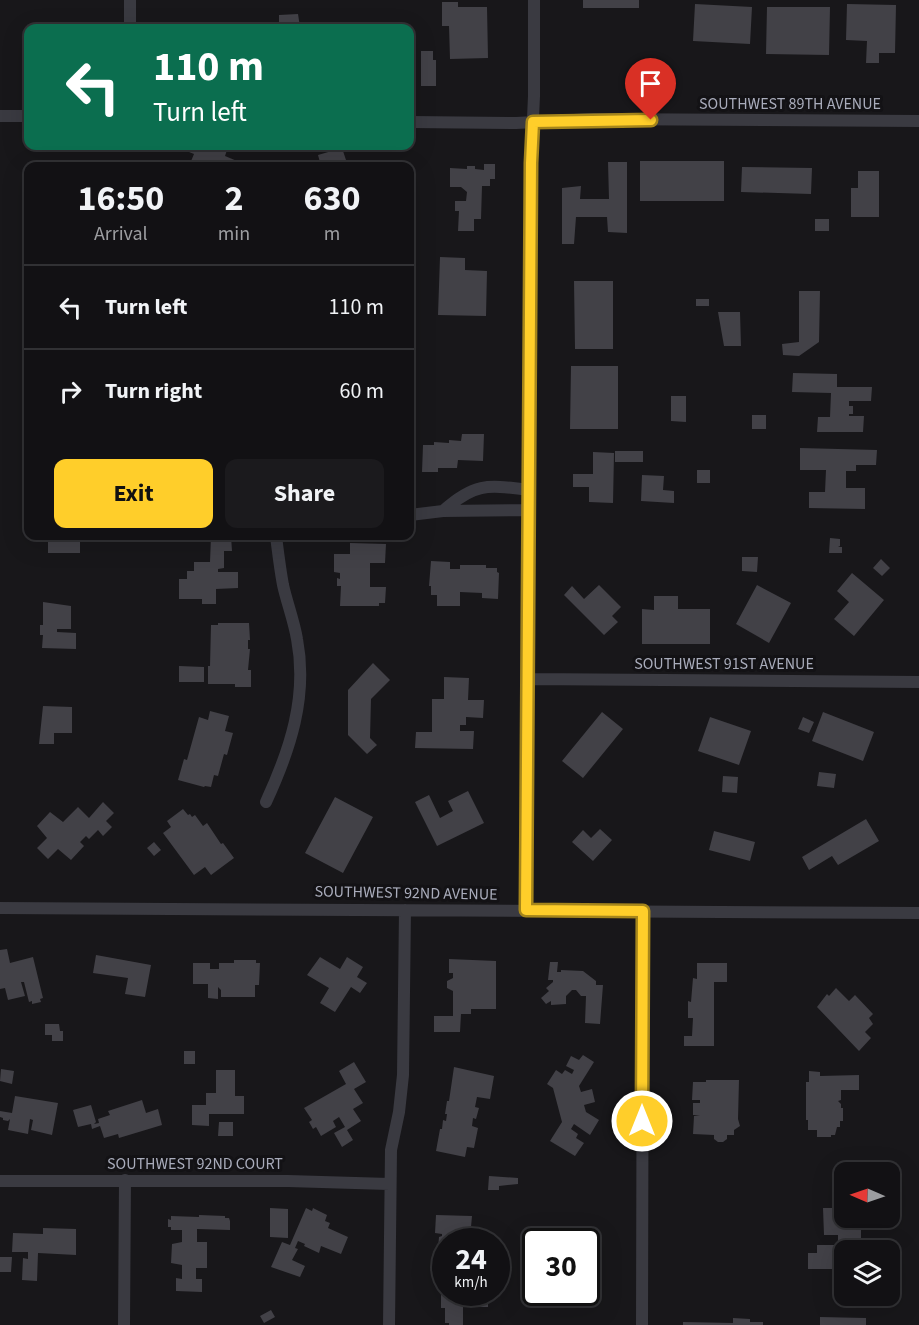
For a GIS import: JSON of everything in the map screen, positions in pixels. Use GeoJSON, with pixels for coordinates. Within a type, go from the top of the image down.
{"type":"FeatureCollection","features":[{"type":"Feature","properties":{"kind":"street"},"geometry":{"type":"LineString","coordinates":[[130,0],[130,24]]}},
{"type":"Feature","properties":{"kind":"street"},"geometry":{"type":"LineString","coordinates":[[526,910],[534,0]]}},
{"type":"Feature","properties":{"kind":"street"},"geometry":{"type":"LineString","coordinates":[[0,116],[24,116]]}},
{"type":"Feature","properties":{"kind":"street","name":"SOUTHWEST 89TH AVENUE"},"geometry":{"type":"LineString","coordinates":[[414,122],[533,122],[593,119],[919,121]]}},
{"type":"Feature","properties":{"kind":"street"},"geometry":{"type":"LineString","coordinates":[[443,511],[458,497],[479,488],[490,486],[529,490]]}},
{"type":"Feature","properties":{"kind":"street"},"geometry":{"type":"LineString","coordinates":[[414,515],[443,511],[529,510]]}},
{"type":"Feature","properties":{"kind":"street"},"geometry":{"type":"LineString","coordinates":[[266,802],[292,737],[300,693],[297,638],[284,586],[277,540]]}},
{"type":"Feature","properties":{"kind":"street","name":"SOUTHWEST 91ST AVENUE"},"geometry":{"type":"LineString","coordinates":[[528,679],[919,682]]}},
{"type":"Feature","properties":{"kind":"street","name":"SOUTHWEST 92ND AVENUE"},"geometry":{"type":"LineString","coordinates":[[0,908],[919,913]]}},
{"type":"Feature","properties":{"kind":"street"},"geometry":{"type":"LineString","coordinates":[[389,1325],[389,1184],[391,1150],[399,1112],[403,1074],[405,910]]}},
{"type":"Feature","properties":{"kind":"street"},"geometry":{"type":"LineString","coordinates":[[642,1325],[643,911]]}},
{"type":"Feature","properties":{"kind":"street"},"geometry":{"type":"LineString","coordinates":[[124,1325],[125,1180]]}},
{"type":"Feature","properties":{"kind":"street","name":"SOUTHWEST 92ND COURT"},"geometry":{"type":"LineString","coordinates":[[0,1181],[306,1181],[389,1184]]}},
{"type":"Feature","properties":{"kind":"building"},"geometry":{"type":"Polygon","coordinates":[[[583,0],[639,0],[639,8],[583,8],[583,0]]]}},
{"type":"Feature","properties":{"kind":"building"},"geometry":{"type":"Polygon","coordinates":[[[442,2],[458,2],[458,7],[487,7],[488,58],[450,59],[449,26],[442,26],[442,2]]]}},
{"type":"Feature","properties":{"kind":"building"},"geometry":{"type":"Polygon","coordinates":[[[695,4],[752,7],[750,44],[693,41],[695,4]]]}},
{"type":"Feature","properties":{"kind":"building"},"geometry":{"type":"Polygon","coordinates":[[[847,4],[896,5],[895,53],[879,53],[879,63],[866,63],[867,41],[846,40],[847,4]]]}},
{"type":"Feature","properties":{"kind":"building"},"geometry":{"type":"Polygon","coordinates":[[[767,7],[830,7],[829,55],[766,54],[767,7]]]}},
{"type":"Feature","properties":{"kind":"building"},"geometry":{"type":"Polygon","coordinates":[[[298,14],[300,24],[279,24],[279,15],[298,14]]]}},
{"type":"Feature","properties":{"kind":"building"},"geometry":{"type":"Polygon","coordinates":[[[421,51],[433,51],[433,60],[436,60],[436,86],[421,86],[421,51]]]}},
{"type":"Feature","properties":{"kind":"building"},"geometry":{"type":"Polygon","coordinates":[[[190,150],[227,150],[225,156],[237,161],[191,162],[194,154],[189,152],[190,150]]]}},
{"type":"Feature","properties":{"kind":"building"},"geometry":{"type":"Polygon","coordinates":[[[343,150],[347,162],[320,162],[318,155],[343,150]]]}},
{"type":"Feature","properties":{"kind":"building"},"geometry":{"type":"Polygon","coordinates":[[[640,161],[724,161],[724,201],[640,201],[640,161]]]}},
{"type":"Feature","properties":{"kind":"building"},"geometry":{"type":"Polygon","coordinates":[[[608,162],[627,162],[627,233],[608,232],[607,217],[576,217],[574,244],[562,244],[562,188],[581,186],[580,199],[609,199],[608,162]]]}},
{"type":"Feature","properties":{"kind":"building"},"geometry":{"type":"Polygon","coordinates":[[[484,164],[495,164],[495,179],[490,179],[490,186],[482,186],[481,219],[474,219],[474,231],[458,231],[459,211],[455,211],[455,201],[466,201],[467,192],[461,187],[450,187],[450,168],[467,169],[467,166],[475,166],[475,169],[484,170],[484,164]]]}},
{"type":"Feature","properties":{"kind":"building"},"geometry":{"type":"Polygon","coordinates":[[[742,167],[812,168],[811,194],[741,192],[742,167]]]}},
{"type":"Feature","properties":{"kind":"building"},"geometry":{"type":"Polygon","coordinates":[[[858,171],[879,171],[879,217],[851,217],[851,188],[858,188],[858,171]]]}},
{"type":"Feature","properties":{"kind":"building"},"geometry":{"type":"Polygon","coordinates":[[[815,219],[829,219],[829,231],[815,231],[815,219]]]}},
{"type":"Feature","properties":{"kind":"building"},"geometry":{"type":"Polygon","coordinates":[[[440,257],[465,258],[465,270],[487,271],[486,316],[438,315],[440,257]]]}},
{"type":"Feature","properties":{"kind":"building"},"geometry":{"type":"Polygon","coordinates":[[[574,281],[613,281],[613,349],[575,349],[574,281]]]}},
{"type":"Feature","properties":{"kind":"building"},"geometry":{"type":"Polygon","coordinates":[[[799,291],[820,291],[819,342],[799,356],[783,355],[782,344],[799,342],[799,291]]]}},
{"type":"Feature","properties":{"kind":"building"},"geometry":{"type":"Polygon","coordinates":[[[696,299],[709,299],[709,306],[696,306],[696,299]]]}},
{"type":"Feature","properties":{"kind":"building"},"geometry":{"type":"Polygon","coordinates":[[[718,312],[740,312],[741,346],[724,346],[718,312]]]}},
{"type":"Feature","properties":{"kind":"building"},"geometry":{"type":"Polygon","coordinates":[[[571,366],[618,366],[618,429],[570,429],[571,366]]]}},
{"type":"Feature","properties":{"kind":"building"},"geometry":{"type":"Polygon","coordinates":[[[793,373],[837,374],[837,387],[872,387],[871,401],[849,401],[849,406],[853,406],[853,414],[849,416],[864,416],[863,432],[817,432],[818,417],[830,417],[831,393],[792,392],[793,373]]]}},
{"type":"Feature","properties":{"kind":"building"},"geometry":{"type":"Polygon","coordinates":[[[671,396],[686,396],[686,422],[671,421],[671,396]]]}},
{"type":"Feature","properties":{"kind":"building"},"geometry":{"type":"Polygon","coordinates":[[[752,415],[766,415],[766,429],[752,429],[752,415]]]}},
{"type":"Feature","properties":{"kind":"building"},"geometry":{"type":"Polygon","coordinates":[[[462,434],[484,434],[483,461],[458,460],[457,468],[438,468],[438,472],[422,472],[423,445],[434,445],[434,442],[449,443],[449,440],[461,441],[462,434]]]}},
{"type":"Feature","properties":{"kind":"building"},"geometry":{"type":"Polygon","coordinates":[[[800,448],[877,450],[876,465],[856,465],[856,471],[846,471],[846,488],[865,488],[865,509],[809,508],[809,492],[825,492],[826,470],[800,470],[800,448]]]}},
{"type":"Feature","properties":{"kind":"building"},"geometry":{"type":"Polygon","coordinates":[[[615,451],[643,451],[643,462],[615,462],[615,451]]]}},
{"type":"Feature","properties":{"kind":"building"},"geometry":{"type":"Polygon","coordinates":[[[593,452],[614,453],[613,503],[589,502],[589,487],[573,487],[573,474],[593,474],[593,452]]]}},
{"type":"Feature","properties":{"kind":"building"},"geometry":{"type":"Polygon","coordinates":[[[697,470],[710,470],[710,483],[697,483],[697,470]]]}},
{"type":"Feature","properties":{"kind":"building"},"geometry":{"type":"Polygon","coordinates":[[[642,475],[664,476],[663,490],[674,491],[674,503],[641,501],[642,475]]]}},
{"type":"Feature","properties":{"kind":"building"},"geometry":{"type":"Polygon","coordinates":[[[830,538],[840,539],[838,547],[842,547],[842,553],[829,553],[830,538]]]}},
{"type":"Feature","properties":{"kind":"building"},"geometry":{"type":"Polygon","coordinates":[[[48,540],[80,540],[80,553],[48,553],[48,540]]]}},
{"type":"Feature","properties":{"kind":"building"},"geometry":{"type":"Polygon","coordinates":[[[211,540],[231,540],[232,551],[224,551],[224,568],[218,569],[218,572],[238,572],[238,588],[216,589],[216,604],[202,604],[202,599],[179,599],[179,579],[187,579],[187,571],[194,571],[194,562],[210,562],[211,540]]]}},
{"type":"Feature","properties":{"kind":"building"},"geometry":{"type":"Polygon","coordinates":[[[350,543],[386,544],[385,563],[370,563],[370,587],[386,587],[385,603],[379,603],[379,606],[340,606],[341,586],[337,586],[337,578],[340,579],[340,573],[334,572],[334,554],[350,554],[350,543]]]}},
{"type":"Feature","properties":{"kind":"building"},"geometry":{"type":"Polygon","coordinates":[[[742,557],[758,557],[757,572],[742,571],[742,557]]]}},
{"type":"Feature","properties":{"kind":"building"},"geometry":{"type":"Polygon","coordinates":[[[881,559],[890,568],[882,576],[873,568],[881,559]]]}},
{"type":"Feature","properties":{"kind":"building"},"geometry":{"type":"Polygon","coordinates":[[[431,561],[450,562],[450,569],[460,569],[460,565],[486,565],[486,568],[497,568],[499,573],[498,599],[482,598],[482,593],[460,592],[460,606],[437,606],[437,595],[431,595],[431,586],[429,586],[431,561]]]}},
{"type":"Feature","properties":{"kind":"building"},"geometry":{"type":"Polygon","coordinates":[[[852,573],[884,600],[854,636],[834,619],[849,602],[837,591],[852,573]]]}},
{"type":"Feature","properties":{"kind":"building"},"geometry":{"type":"Polygon","coordinates":[[[599,585],[621,607],[612,616],[618,622],[604,635],[564,595],[572,586],[584,599],[599,585]]]}},
{"type":"Feature","properties":{"kind":"building"},"geometry":{"type":"Polygon","coordinates":[[[757,585],[791,603],[769,643],[736,624],[757,585]]]}},
{"type":"Feature","properties":{"kind":"building"},"geometry":{"type":"Polygon","coordinates":[[[654,596],[678,596],[678,609],[710,609],[710,644],[642,644],[642,609],[654,610],[654,596]]]}},
{"type":"Feature","properties":{"kind":"building"},"geometry":{"type":"Polygon","coordinates":[[[43,602],[71,606],[71,629],[57,629],[57,632],[76,633],[76,649],[42,648],[43,635],[40,635],[40,625],[43,625],[43,602]]]}},
{"type":"Feature","properties":{"kind":"building"},"geometry":{"type":"Polygon","coordinates":[[[218,623],[249,623],[248,670],[251,670],[251,687],[235,687],[235,684],[208,684],[211,625],[218,625],[218,623]]]}},
{"type":"Feature","properties":{"kind":"building"},"geometry":{"type":"Polygon","coordinates":[[[373,663],[390,680],[371,699],[370,738],[377,745],[367,754],[348,735],[348,690],[373,663]]]}},
{"type":"Feature","properties":{"kind":"building"},"geometry":{"type":"Polygon","coordinates":[[[179,666],[204,667],[204,682],[179,682],[179,666]]]}},
{"type":"Feature","properties":{"kind":"building"},"geometry":{"type":"Polygon","coordinates":[[[444,677],[469,678],[468,700],[484,700],[483,718],[466,717],[466,725],[460,725],[460,731],[474,731],[473,749],[415,748],[416,732],[432,732],[432,699],[444,699],[444,677]]]}},
{"type":"Feature","properties":{"kind":"building"},"geometry":{"type":"Polygon","coordinates":[[[43,706],[72,707],[72,733],[54,733],[54,744],[39,744],[43,706]]]}},
{"type":"Feature","properties":{"kind":"building"},"geometry":{"type":"Polygon","coordinates":[[[210,711],[229,716],[225,731],[233,733],[218,776],[214,775],[211,787],[204,787],[178,780],[184,759],[187,760],[199,717],[208,720],[210,711]]]}},
{"type":"Feature","properties":{"kind":"building"},"geometry":{"type":"Polygon","coordinates":[[[602,712],[623,729],[583,778],[562,761],[602,712]]]}},
{"type":"Feature","properties":{"kind":"building"},"geometry":{"type":"Polygon","coordinates":[[[823,712],[874,732],[863,761],[812,741],[823,712]]]}},
{"type":"Feature","properties":{"kind":"building"},"geometry":{"type":"Polygon","coordinates":[[[710,717],[751,731],[739,765],[698,751],[710,717]]]}},
{"type":"Feature","properties":{"kind":"building"},"geometry":{"type":"Polygon","coordinates":[[[803,717],[814,722],[809,733],[798,729],[803,717]]]}},
{"type":"Feature","properties":{"kind":"building"},"geometry":{"type":"Polygon","coordinates":[[[819,772],[836,774],[834,788],[817,786],[819,772]]]}},
{"type":"Feature","properties":{"kind":"building"},"geometry":{"type":"Polygon","coordinates":[[[723,776],[738,777],[737,793],[722,792],[723,776]]]}},
{"type":"Feature","properties":{"kind":"building"},"geometry":{"type":"Polygon","coordinates":[[[468,791],[484,823],[437,846],[415,802],[429,795],[440,818],[453,811],[448,801],[468,791]]]}},
{"type":"Feature","properties":{"kind":"building"},"geometry":{"type":"Polygon","coordinates":[[[335,797],[373,817],[343,873],[305,853],[335,797]]]}},
{"type":"Feature","properties":{"kind":"building"},"geometry":{"type":"Polygon","coordinates":[[[103,802],[114,813],[106,821],[112,827],[103,836],[98,830],[89,839],[86,836],[80,842],[84,846],[71,860],[58,849],[48,859],[37,848],[47,838],[37,826],[50,812],[63,822],[78,807],[89,818],[103,802]]]}},
{"type":"Feature","properties":{"kind":"building"},"geometry":{"type":"Polygon","coordinates":[[[183,809],[192,817],[195,815],[203,826],[207,823],[234,858],[211,875],[205,867],[194,875],[163,833],[171,827],[167,821],[183,809]]]}},
{"type":"Feature","properties":{"kind":"building"},"geometry":{"type":"Polygon","coordinates":[[[866,819],[879,841],[838,865],[832,856],[809,870],[802,857],[866,819]]]}},
{"type":"Feature","properties":{"kind":"building"},"geometry":{"type":"Polygon","coordinates":[[[600,829],[612,840],[593,861],[572,842],[583,830],[591,838],[600,829]]]}},
{"type":"Feature","properties":{"kind":"building"},"geometry":{"type":"Polygon","coordinates":[[[714,831],[755,842],[750,861],[709,850],[714,831]]]}},
{"type":"Feature","properties":{"kind":"building"},"geometry":{"type":"Polygon","coordinates":[[[154,842],[161,850],[154,856],[147,848],[154,842]]]}},
{"type":"Feature","properties":{"kind":"building"},"geometry":{"type":"Polygon","coordinates":[[[7,949],[10,963],[33,957],[43,998],[40,999],[41,1002],[32,1004],[32,1001],[29,1002],[24,982],[21,982],[25,996],[8,1000],[5,988],[0,989],[0,950],[7,949]]]}},
{"type":"Feature","properties":{"kind":"building"},"geometry":{"type":"Polygon","coordinates":[[[96,955],[151,965],[145,997],[125,994],[128,978],[93,973],[96,955]]]}},
{"type":"Feature","properties":{"kind":"building"},"geometry":{"type":"Polygon","coordinates":[[[320,957],[340,969],[347,957],[363,967],[357,977],[367,983],[360,993],[351,987],[335,1012],[320,1003],[329,988],[307,975],[320,957]]]}},
{"type":"Feature","properties":{"kind":"building"},"geometry":{"type":"Polygon","coordinates":[[[449,959],[496,961],[496,1009],[471,1009],[471,1014],[461,1014],[460,1032],[434,1032],[434,1016],[453,1016],[453,991],[447,988],[447,981],[453,978],[453,973],[449,973],[449,959]]]}},
{"type":"Feature","properties":{"kind":"building"},"geometry":{"type":"Polygon","coordinates":[[[234,960],[256,960],[256,963],[260,963],[259,985],[255,985],[255,997],[221,997],[221,990],[218,987],[218,999],[208,998],[208,984],[193,984],[193,963],[210,963],[210,969],[219,969],[219,963],[234,963],[234,960]]]}},
{"type":"Feature","properties":{"kind":"building"},"geometry":{"type":"Polygon","coordinates":[[[550,962],[558,962],[557,972],[561,970],[583,971],[596,981],[596,985],[603,985],[600,1024],[585,1023],[586,996],[581,996],[576,990],[572,990],[566,996],[566,1004],[551,1005],[551,1001],[546,1004],[541,998],[549,991],[546,988],[553,982],[553,980],[548,980],[550,962]]]}},
{"type":"Feature","properties":{"kind":"building"},"geometry":{"type":"Polygon","coordinates":[[[697,963],[727,963],[727,982],[714,982],[714,1046],[684,1046],[684,1036],[692,1036],[693,1018],[688,1018],[688,1001],[691,1002],[693,978],[697,979],[697,963]]]}},
{"type":"Feature","properties":{"kind":"building"},"geometry":{"type":"Polygon","coordinates":[[[836,988],[849,1001],[855,995],[873,1014],[869,1018],[873,1024],[865,1032],[871,1038],[859,1051],[817,1007],[827,994],[829,996],[836,988]]]}},
{"type":"Feature","properties":{"kind":"building"},"geometry":{"type":"Polygon","coordinates":[[[45,1024],[59,1024],[60,1031],[63,1031],[63,1041],[52,1041],[52,1035],[45,1035],[45,1024]]]}},
{"type":"Feature","properties":{"kind":"building"},"geometry":{"type":"Polygon","coordinates":[[[184,1051],[195,1051],[195,1064],[184,1064],[184,1051]]]}},
{"type":"Feature","properties":{"kind":"building"},"geometry":{"type":"Polygon","coordinates":[[[583,1055],[594,1062],[579,1086],[581,1092],[592,1089],[595,1102],[584,1105],[586,1112],[599,1120],[590,1135],[574,1124],[571,1129],[578,1134],[576,1138],[584,1143],[575,1156],[550,1141],[562,1122],[553,1088],[547,1084],[556,1070],[562,1074],[565,1070],[572,1074],[574,1070],[566,1066],[571,1056],[579,1060],[583,1055]]]}},
{"type":"Feature","properties":{"kind":"building"},"geometry":{"type":"Polygon","coordinates":[[[354,1062],[366,1082],[354,1089],[363,1103],[353,1109],[361,1121],[347,1130],[353,1140],[342,1147],[334,1133],[345,1127],[339,1117],[333,1121],[336,1127],[321,1136],[316,1127],[313,1129],[309,1122],[312,1120],[304,1108],[346,1084],[339,1071],[354,1062]]]}},
{"type":"Feature","properties":{"kind":"building"},"geometry":{"type":"Polygon","coordinates":[[[454,1067],[494,1076],[490,1099],[477,1097],[475,1107],[479,1108],[476,1119],[473,1118],[472,1126],[478,1128],[474,1148],[467,1147],[465,1157],[436,1151],[443,1120],[446,1121],[447,1114],[445,1114],[454,1067]]]}},
{"type":"Feature","properties":{"kind":"building"},"geometry":{"type":"Polygon","coordinates":[[[1,1069],[14,1071],[12,1084],[0,1081],[1,1069]]]}},
{"type":"Feature","properties":{"kind":"building"},"geometry":{"type":"Polygon","coordinates":[[[216,1070],[235,1070],[235,1096],[244,1096],[244,1114],[209,1114],[209,1126],[192,1125],[192,1105],[206,1105],[206,1093],[216,1093],[216,1070]]]}},
{"type":"Feature","properties":{"kind":"building"},"geometry":{"type":"Polygon","coordinates":[[[809,1071],[820,1072],[820,1076],[859,1075],[859,1090],[841,1090],[841,1100],[838,1101],[843,1108],[843,1121],[840,1121],[840,1127],[837,1127],[835,1135],[831,1137],[817,1137],[817,1130],[808,1130],[806,1082],[809,1082],[809,1071]]]}},
{"type":"Feature","properties":{"kind":"building"},"geometry":{"type":"Polygon","coordinates":[[[706,1080],[739,1080],[738,1119],[740,1126],[734,1130],[734,1135],[727,1135],[727,1139],[723,1142],[714,1139],[714,1135],[693,1134],[694,1116],[700,1115],[693,1115],[693,1103],[700,1103],[700,1100],[692,1100],[693,1082],[706,1082],[706,1080]]]}},
{"type":"Feature","properties":{"kind":"building"},"geometry":{"type":"Polygon","coordinates":[[[15,1096],[58,1103],[52,1135],[31,1130],[33,1120],[30,1119],[28,1134],[8,1130],[10,1119],[3,1120],[0,1117],[0,1111],[12,1113],[15,1096]]]}},
{"type":"Feature","properties":{"kind":"building"},"geometry":{"type":"Polygon","coordinates":[[[142,1100],[146,1113],[158,1109],[162,1125],[119,1138],[118,1134],[104,1138],[100,1126],[92,1129],[91,1124],[78,1127],[73,1110],[91,1105],[96,1122],[94,1124],[99,1123],[98,1119],[110,1115],[108,1111],[142,1100]]]}},
{"type":"Feature","properties":{"kind":"building"},"geometry":{"type":"Polygon","coordinates":[[[219,1122],[233,1122],[233,1136],[218,1136],[219,1122]]]}},
{"type":"Feature","properties":{"kind":"building"},"geometry":{"type":"Polygon","coordinates":[[[489,1176],[518,1178],[518,1184],[499,1186],[499,1190],[488,1190],[489,1176]]]}},
{"type":"Feature","properties":{"kind":"building"},"geometry":{"type":"Polygon","coordinates":[[[270,1208],[288,1209],[288,1238],[270,1237],[270,1208]]]}},
{"type":"Feature","properties":{"kind":"building"},"geometry":{"type":"Polygon","coordinates":[[[306,1208],[312,1211],[313,1208],[327,1215],[325,1221],[330,1223],[328,1228],[348,1237],[341,1254],[321,1246],[319,1253],[298,1241],[295,1248],[298,1249],[292,1260],[305,1266],[300,1277],[271,1267],[282,1242],[290,1245],[306,1208]]]}},
{"type":"Feature","properties":{"kind":"building"},"geometry":{"type":"Polygon","coordinates":[[[823,1208],[834,1208],[834,1228],[861,1228],[861,1240],[838,1240],[838,1235],[824,1235],[823,1208]]]}},
{"type":"Feature","properties":{"kind":"building"},"geometry":{"type":"Polygon","coordinates":[[[199,1215],[225,1216],[229,1218],[230,1230],[197,1229],[197,1242],[207,1242],[207,1268],[196,1268],[196,1279],[202,1279],[202,1292],[176,1291],[176,1278],[182,1279],[182,1265],[171,1263],[172,1244],[182,1242],[182,1230],[171,1230],[171,1227],[168,1227],[168,1219],[171,1220],[171,1216],[199,1217],[199,1215]]]}},
{"type":"Feature","properties":{"kind":"building"},"geometry":{"type":"Polygon","coordinates":[[[436,1215],[472,1216],[471,1227],[475,1227],[475,1228],[435,1228],[436,1215]]]}},
{"type":"Feature","properties":{"kind":"building"},"geometry":{"type":"Polygon","coordinates":[[[563,1227],[593,1227],[593,1228],[563,1227]]]}},
{"type":"Feature","properties":{"kind":"building"},"geometry":{"type":"Polygon","coordinates":[[[43,1228],[76,1229],[76,1255],[38,1253],[37,1281],[22,1280],[23,1258],[28,1259],[28,1252],[12,1252],[13,1233],[43,1234],[43,1228]]]}},
{"type":"Feature","properties":{"kind":"building"},"geometry":{"type":"Polygon","coordinates":[[[817,1245],[834,1245],[834,1269],[808,1269],[808,1253],[817,1253],[817,1245]]]}},
{"type":"Feature","properties":{"kind":"building"},"geometry":{"type":"Polygon","coordinates":[[[0,1257],[12,1257],[11,1272],[0,1272],[0,1257]]]}},
{"type":"Feature","properties":{"kind":"building"},"geometry":{"type":"Polygon","coordinates":[[[441,1306],[488,1306],[463,1307],[463,1325],[445,1323],[445,1308],[441,1306]]]}},
{"type":"Feature","properties":{"kind":"building"},"geometry":{"type":"Polygon","coordinates":[[[271,1310],[275,1317],[264,1323],[260,1316],[271,1310]]]}},
{"type":"Feature","properties":{"kind":"building"},"geometry":{"type":"Polygon","coordinates":[[[820,1317],[866,1318],[866,1325],[820,1325],[820,1317]]]}},
{"type":"Feature","properties":{"kind":"building"},"geometry":{"type":"Polygon","coordinates":[[[733,1318],[763,1322],[763,1325],[683,1325],[683,1322],[733,1323],[733,1318]]]}},
{"type":"Feature","properties":{"kind":"route"},"geometry":{"type":"LineString","coordinates":[[642,1121],[643,911],[526,910],[531,163],[533,122],[651,120]]}}]}
